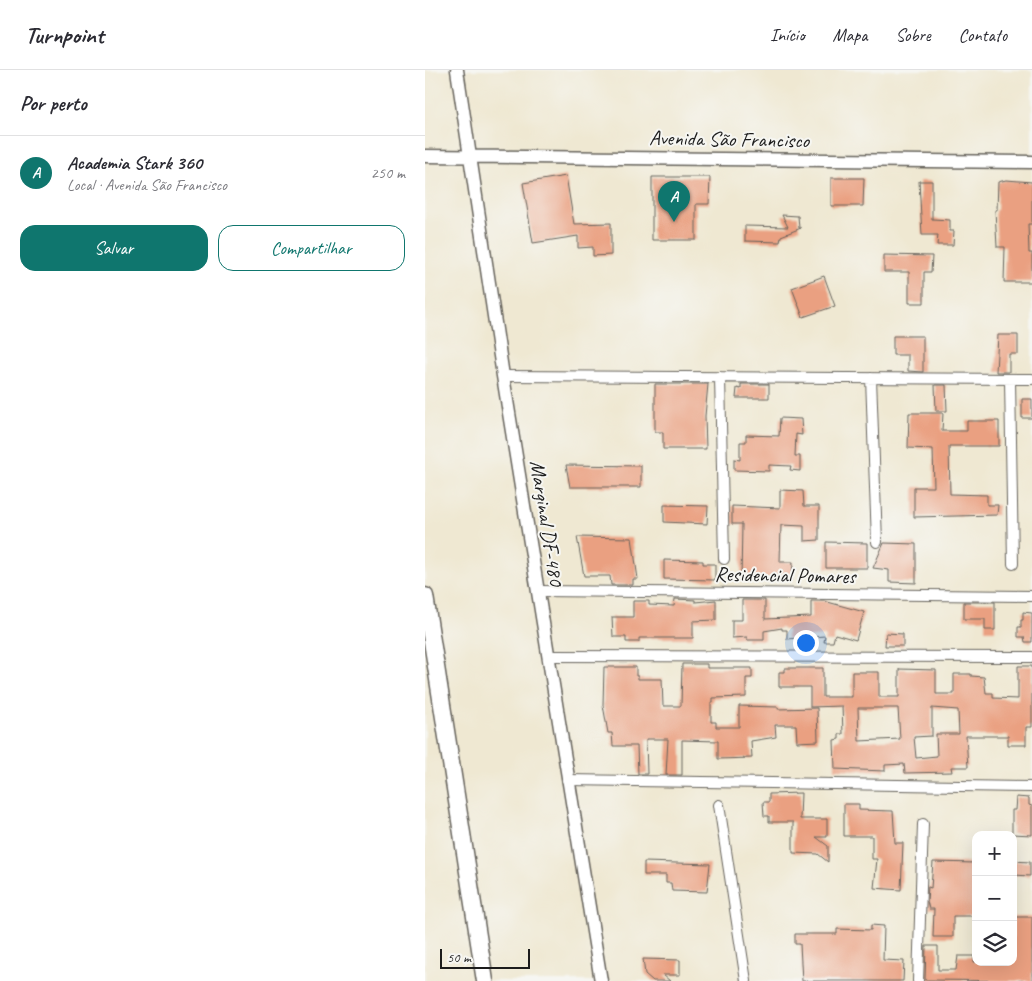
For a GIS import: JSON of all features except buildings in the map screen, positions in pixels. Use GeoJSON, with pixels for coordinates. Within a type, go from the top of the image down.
{"type":"FeatureCollection","features":[{"type":"Feature","properties":{"kind":"main road"},"geometry":{"type":"LineString","coordinates":[[425,596],[485,981]]}},
{"type":"Feature","properties":{"kind":"street","name":"Marginal DF-480"},"geometry":{"type":"LineString","coordinates":[[457,70],[503,376],[601,981]]}},
{"type":"Feature","properties":{"kind":"street","name":"Avenida São Francisco"},"geometry":{"type":"LineString","coordinates":[[425,156],[1032,162]]}},
{"type":"Feature","properties":{"kind":"street"},"geometry":{"type":"LineString","coordinates":[[503,376],[1032,379]]}},
{"type":"Feature","properties":{"kind":"street"},"geometry":{"type":"LineString","coordinates":[[720,377],[724,559]]}},
{"type":"Feature","properties":{"kind":"street"},"geometry":{"type":"LineString","coordinates":[[871,378],[877,542]]}},
{"type":"Feature","properties":{"kind":"street"},"geometry":{"type":"LineString","coordinates":[[1010,379],[1013,564]]}},
{"type":"Feature","properties":{"kind":"street","name":"Residencial Pomares"},"geometry":{"type":"LineString","coordinates":[[538,591],[1032,596]]}},
{"type":"Feature","properties":{"kind":"street"},"geometry":{"type":"LineString","coordinates":[[548,656],[1032,657]]}},
{"type":"Feature","properties":{"kind":"street"},"geometry":{"type":"LineString","coordinates":[[567,780],[1032,787]]}},
{"type":"Feature","properties":{"kind":"street"},"geometry":{"type":"LineString","coordinates":[[719,805],[746,981]]}},
{"type":"Feature","properties":{"kind":"street"},"geometry":{"type":"LineString","coordinates":[[918,981],[923,824]]}},
{"type":"Feature","properties":{"kind":"place","name":"Academia Stark 360"},"geometry":{"type":"Point","coordinates":[674,222]}}]}
